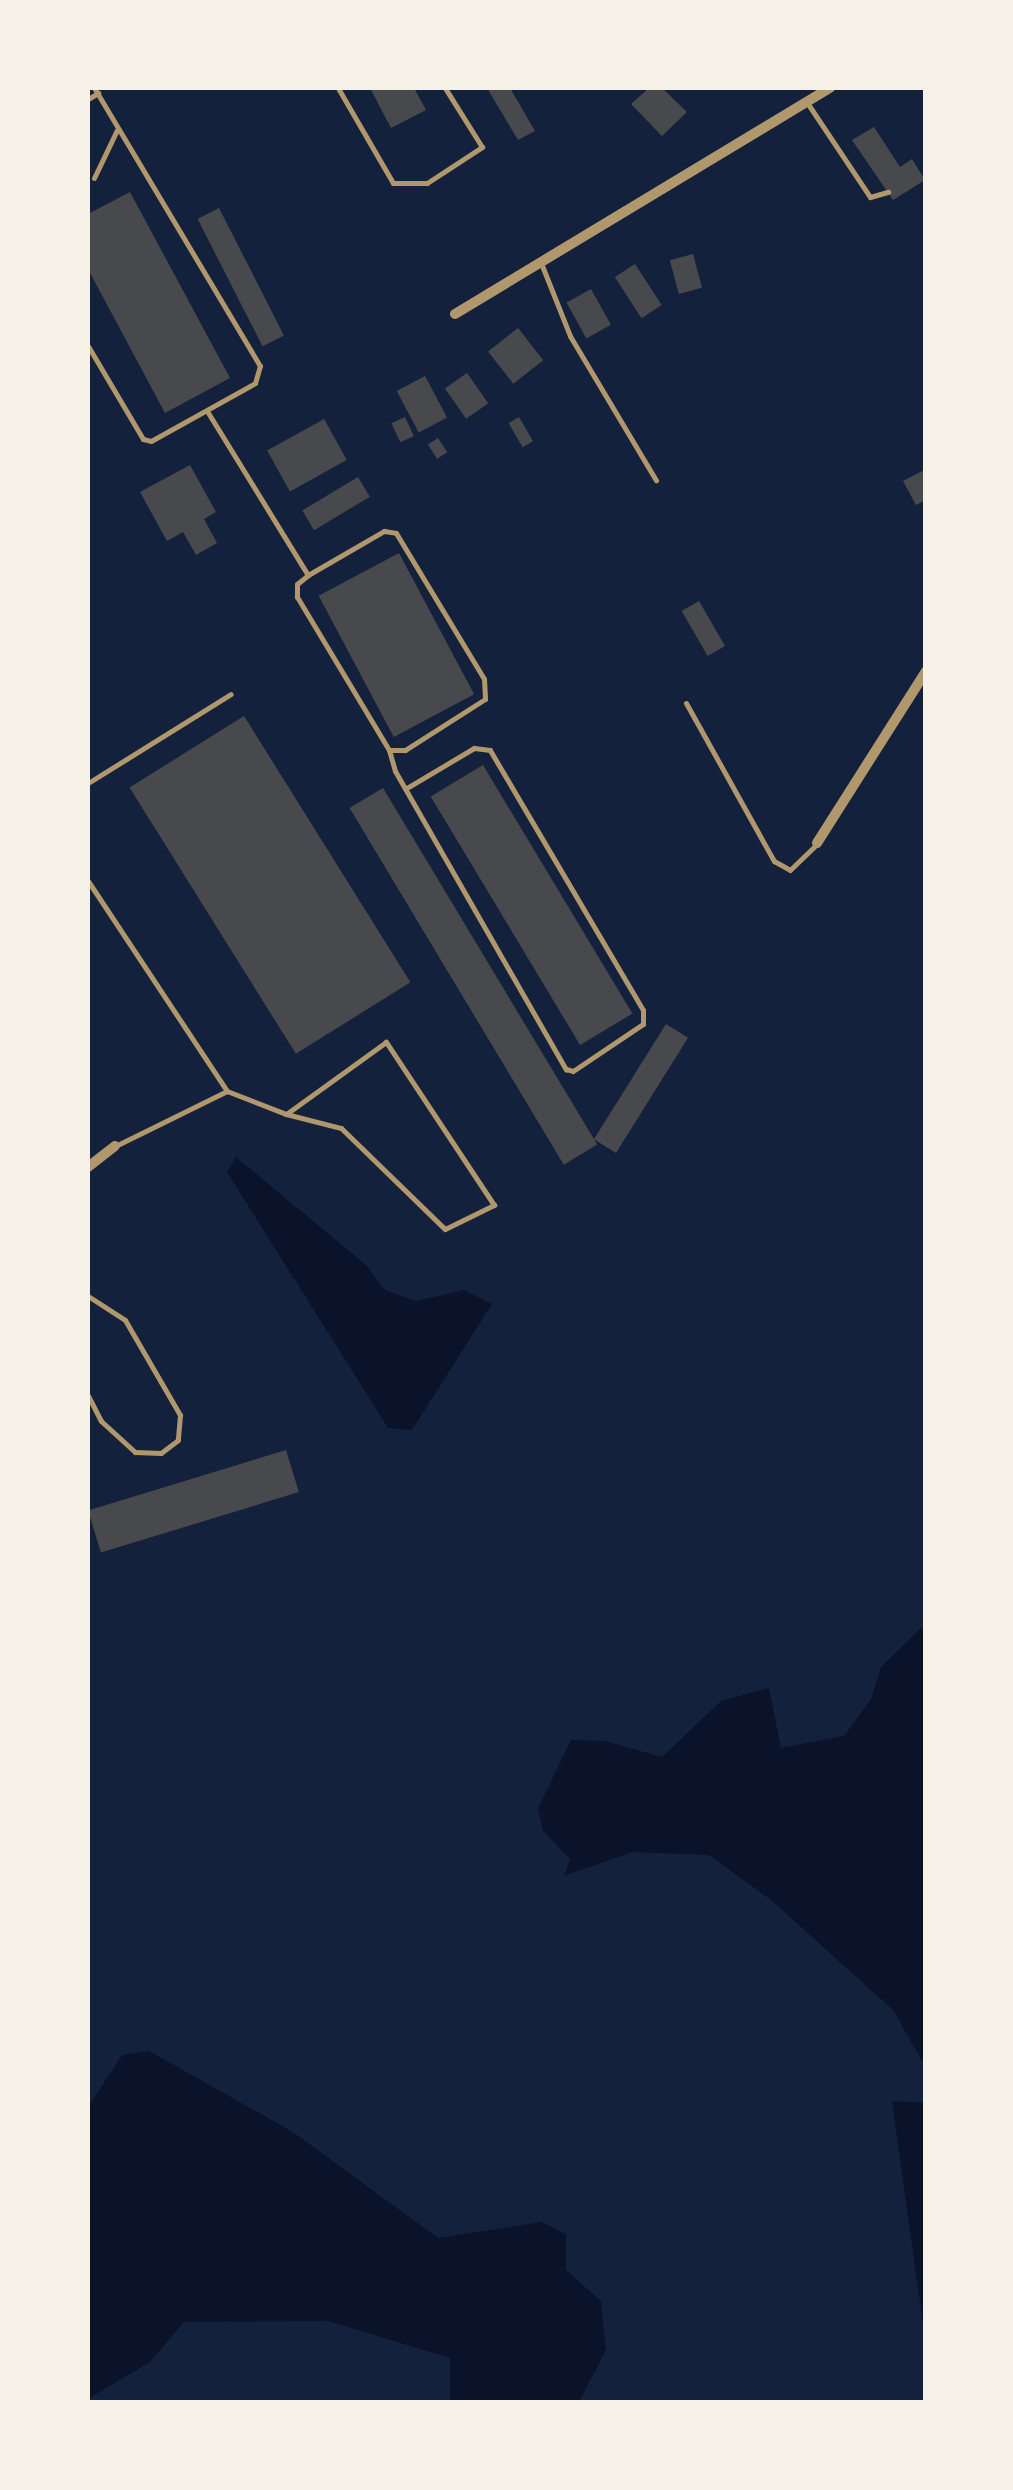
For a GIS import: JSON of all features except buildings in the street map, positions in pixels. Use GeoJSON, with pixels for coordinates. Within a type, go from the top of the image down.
{"type":"FeatureCollection","features":[{"type":"Feature","properties":{"kind":"street"},"geometry":{"type":"LineString","coordinates":[[455,314],[830,88]]}},
{"type":"Feature","properties":{"kind":"street"},"geometry":{"type":"LineString","coordinates":[[818,842],[926,671]]}},
{"type":"Feature","properties":{"kind":"street"},"geometry":{"type":"LineString","coordinates":[[88,1167],[115,1146]]}},
{"type":"Feature","properties":{"kind":"lane"},"geometry":{"type":"LineString","coordinates":[[338,88],[393,182],[427,183],[482,147],[445,88]]}},
{"type":"Feature","properties":{"kind":"lane"},"geometry":{"type":"LineString","coordinates":[[88,99],[96,90],[260,366],[255,383],[208,412],[143,439],[88,346]]}},
{"type":"Feature","properties":{"kind":"lane"},"geometry":{"type":"LineString","coordinates":[[806,102],[870,197],[888,192]]}},
{"type":"Feature","properties":{"kind":"lane"},"geometry":{"type":"LineString","coordinates":[[94,178],[117,130]]}},
{"type":"Feature","properties":{"kind":"lane"},"geometry":{"type":"LineString","coordinates":[[541,263],[570,336],[656,480]]}},
{"type":"Feature","properties":{"kind":"lane"},"geometry":{"type":"LineString","coordinates":[[208,412],[308,576]]}},
{"type":"Feature","properties":{"kind":"lane"},"geometry":{"type":"LineString","coordinates":[[389,750],[405,750],[485,699],[484,678],[396,533],[384,531],[297,584],[298,597],[389,750],[406,789],[566,1069],[573,1071],[643,1024],[643,1010],[490,750],[474,748],[406,789]]}},
{"type":"Feature","properties":{"kind":"lane"},"geometry":{"type":"LineString","coordinates":[[88,783],[231,694]]}},
{"type":"Feature","properties":{"kind":"lane"},"geometry":{"type":"LineString","coordinates":[[686,703],[774,861],[790,870],[818,842]]}},
{"type":"Feature","properties":{"kind":"lane"},"geometry":{"type":"LineString","coordinates":[[88,881],[228,1091],[286,1114],[341,1128],[445,1229],[494,1205],[386,1042],[286,1114]]}},
{"type":"Feature","properties":{"kind":"lane"},"geometry":{"type":"LineString","coordinates":[[115,1146],[228,1091]]}},
{"type":"Feature","properties":{"kind":"lane"},"geometry":{"type":"LineString","coordinates":[[88,1296],[125,1320],[180,1414],[178,1440],[161,1452],[135,1452],[109,1430],[88,1396]]}},
{"type":"Feature","properties":{"kind":"water"},"geometry":{"type":"Polygon","coordinates":[[[236,1157],[366,1265],[385,1290],[416,1301],[464,1290],[492,1304],[412,1430],[388,1428],[227,1172],[236,1157]]]}},
{"type":"Feature","properties":{"kind":"water"},"geometry":{"type":"Polygon","coordinates":[[[925,1624],[925,2066],[893,2010],[771,1900],[709,1855],[632,1852],[564,1876],[570,1859],[543,1831],[538,1808],[571,1740],[605,1741],[662,1757],[721,1701],[769,1688],[781,1748],[844,1736],[871,1699],[881,1667],[925,1624]]]}},
{"type":"Feature","properties":{"kind":"water"},"geometry":{"type":"Polygon","coordinates":[[[149,2051],[293,2132],[438,2238],[542,2222],[566,2234],[566,2270],[601,2301],[606,2350],[579,2402],[450,2402],[450,2358],[328,2321],[184,2322],[150,2362],[88,2399],[88,2107],[122,2055],[149,2051]]]}},
{"type":"Feature","properties":{"kind":"water"},"geometry":{"type":"Polygon","coordinates":[[[892,2101],[925,2103],[925,2339],[892,2101]]]}}]}
